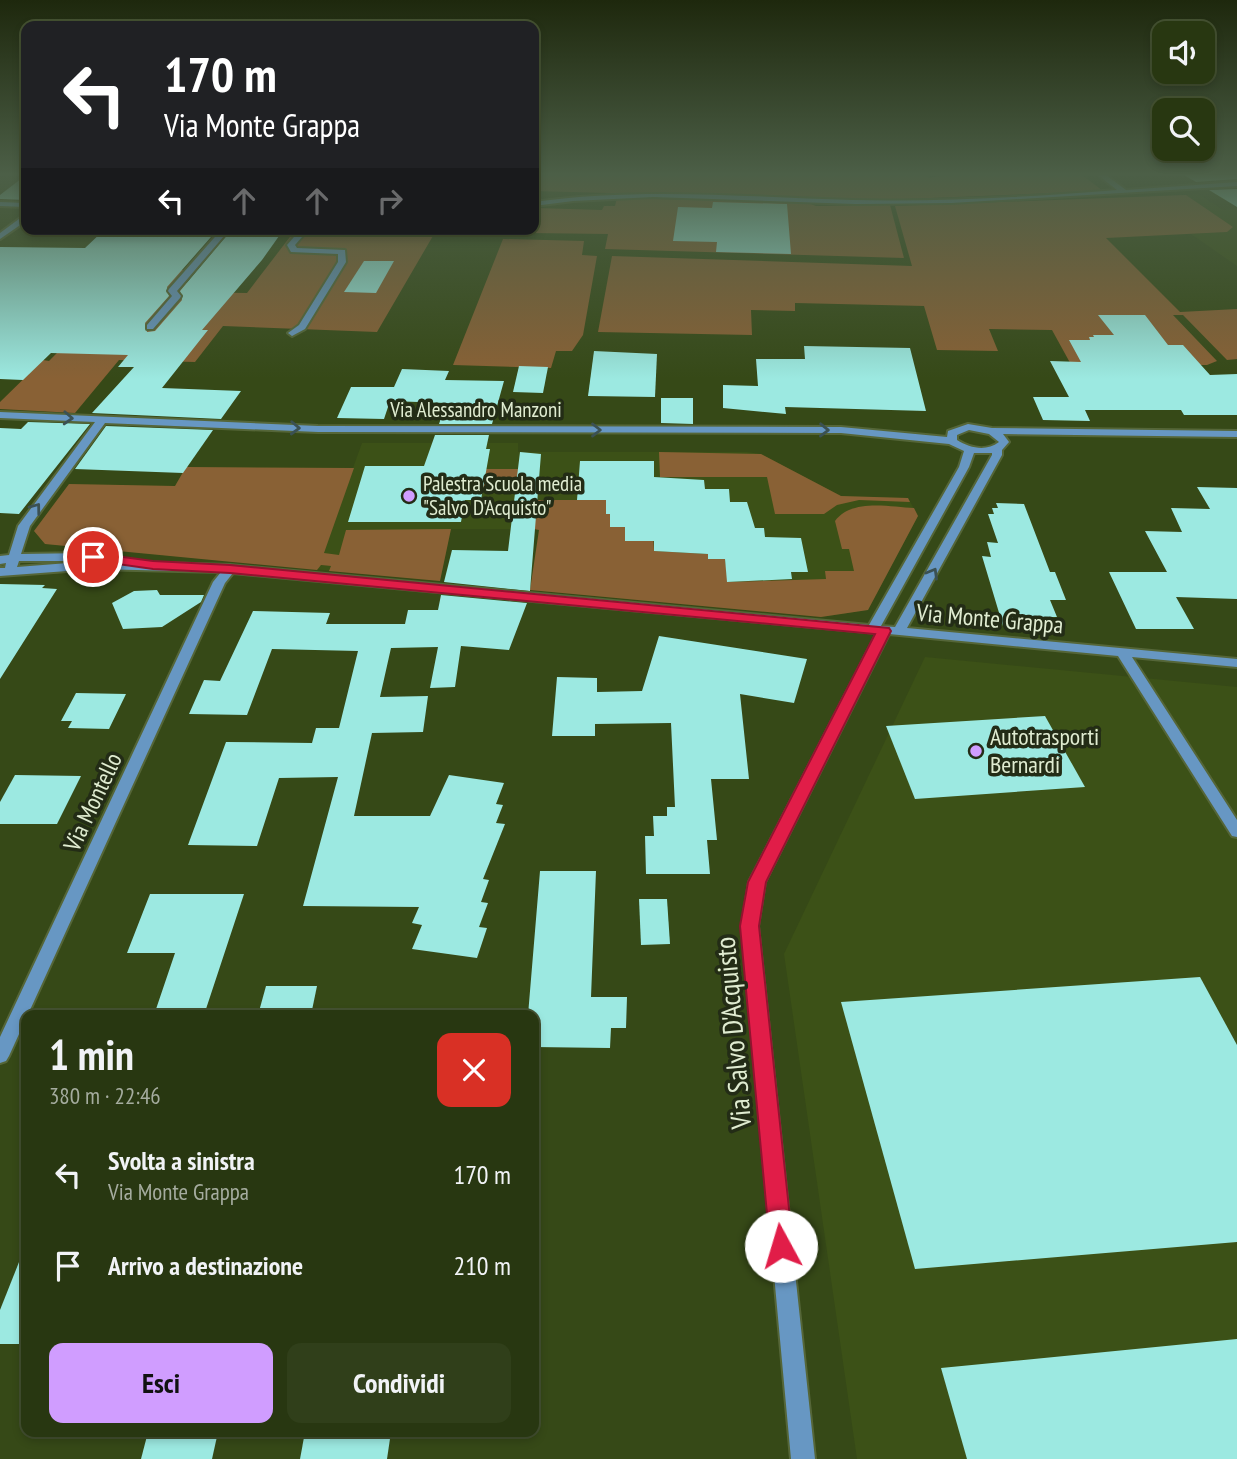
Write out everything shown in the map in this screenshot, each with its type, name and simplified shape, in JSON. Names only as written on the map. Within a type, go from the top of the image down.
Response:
[{"type":"street","points":[[150,327],[177,296],[172,291],[214,243]]},
{"type":"street","points":[[292,333],[302,327],[342,262],[342,252],[294,250],[293,243]]},
{"type":"street","name":"Via Alessandro Manzoni","points":[[0,415],[318,429],[841,430],[952,441]]},
{"type":"street","points":[[8,566],[24,526],[102,420]]},
{"type":"street","points":[[1049,433],[970,450],[952,441],[950,437],[958,430],[968,427],[992,431],[1049,433],[1237,433]]},
{"type":"street","points":[[992,431],[1001,436],[1000,445]]},
{"type":"street","name":"Via Salvo D'Acquisto","points":[[885,631],[980,490],[1000,445]]},
{"type":"street","name":"Via Salvo D'Acquisto","points":[[803,1459],[750,926],[757,882],[885,631],[970,450]]},
{"type":"street","name":"Via Monte Grappa","points":[[0,560],[8,566],[153,565],[230,569],[1237,663]]},
{"type":"street","name":"Via Montello","points":[[21,1010],[219,582],[230,569]]},
{"type":"street","points":[[1123,653],[1237,832]]},
{"type":"street","name":"Via Montello","points":[[0,1056],[21,1011]]},
{"type":"shaded area","points":[[285,243],[429,243],[377,332],[223,326],[195,362],[119,360],[75,413],[0,409],[0,402],[43,360],[49,361],[139,270],[186,270],[177,283],[188,283],[182,292],[247,293]]},
{"type":"shaded area","points":[[501,243],[584,243],[582,255],[597,256],[583,335],[572,351],[556,351],[551,368],[453,365]]},
{"type":"shaded area","points":[[606,243],[900,243],[904,258],[605,249]]},
{"type":"shaded area","points":[[906,243],[1111,243],[1180,312],[1237,309],[1237,359],[1227,360],[1183,315],[1173,315],[1217,361],[1207,365],[1074,370],[1052,330],[989,329],[998,351],[937,350],[924,306],[795,303],[795,311],[751,310],[752,335],[598,332],[612,256],[912,266]]},
{"type":"shaded area","points":[[1204,243],[1237,243],[1237,266]]},
{"type":"shaded area","points":[[362,443],[518,443],[518,452],[747,452],[761,454],[841,496],[908,498],[918,516],[868,610],[821,617],[530,590],[539,529],[451,529],[440,581],[45,544],[34,531],[69,484],[175,486],[186,467],[353,468]],"holes":[[[365,466],[445,466],[465,502],[462,519],[435,519]],[[75,542],[433,564],[427,575]]]},
{"type":"shaded area","points":[[659,452],[761,454],[841,496],[908,498],[910,502],[859,500],[837,505],[824,514],[775,514],[767,477],[660,477]]},
{"type":"shaded area","points":[[186,467],[354,468],[324,553],[339,555],[346,530],[451,529],[440,581],[329,571],[331,566],[321,565],[317,570],[45,544],[34,531],[69,484],[175,486]]},
{"type":"shaded area","points":[[485,469],[525,469],[522,489],[475,489]]},
{"type":"shaded area","points":[[537,500],[606,500],[610,527],[639,527],[626,531],[625,541],[645,541],[653,535],[654,551],[708,554],[708,559],[725,559],[728,582],[826,579],[825,571],[854,571],[849,549],[842,549],[835,521],[842,514],[851,509],[872,505],[914,508],[918,516],[868,610],[821,617],[530,590],[539,530],[534,529]]},
{"type":"shaded area","points":[[925,657],[1237,687],[1237,1459],[857,1459],[784,954]]},
{"type":"building","points":[[90,243],[206,243],[167,287],[169,296],[145,323],[147,332],[155,331],[182,300],[180,291],[220,243],[274,243],[202,330],[208,330],[162,388],[241,391],[221,419],[92,413],[134,367],[118,367],[128,355],[51,353],[23,380],[0,379],[0,247],[85,248]]},
{"type":"building","points":[[717,243],[790,243],[791,254],[716,252]]},
{"type":"building","points":[[364,261],[394,261],[376,293],[344,292]]},
{"type":"building","points":[[1098,315],[1145,315],[1168,345],[1183,345],[1210,375],[1237,374],[1237,415],[1184,415],[1181,410],[1085,410],[1090,421],[1043,420],[1033,397],[1069,397],[1050,361],[1081,362],[1069,340],[1090,340],[1089,337],[1094,337],[1093,335],[1114,335]]},
{"type":"building","points":[[804,346],[910,348],[926,411],[785,407],[786,414],[723,408],[723,385],[758,386],[756,359],[805,359]]},
{"type":"building","points":[[594,351],[657,354],[655,397],[588,396]]},
{"type":"building","points":[[519,366],[548,367],[543,393],[513,392]]},
{"type":"building","points":[[402,369],[449,371],[445,380],[504,381],[492,424],[439,424],[446,403],[390,401],[384,419],[337,418],[351,387],[394,387]]},
{"type":"building","points":[[661,398],[693,398],[693,424],[661,423]]},
{"type":"building","points":[[28,422],[90,424],[19,514],[0,513],[0,428],[21,429]]},
{"type":"building","points":[[106,426],[213,430],[183,473],[75,469]]},
{"type":"building","name":"Palestra Scuola media \"Salvo D'Acquisto\"","points":[[435,435],[489,435],[486,449],[490,449],[481,500],[465,500],[461,522],[348,522],[365,466],[424,466]]},
{"type":"building","points":[[520,452],[541,454],[530,591],[444,582],[452,550],[508,551]]},
{"type":"building","points":[[580,461],[654,461],[654,477],[704,480],[705,489],[729,489],[730,502],[747,502],[755,528],[764,528],[765,537],[801,538],[808,572],[791,572],[792,579],[727,582],[725,559],[708,559],[708,554],[654,551],[654,541],[625,541],[625,527],[610,527],[606,500],[577,500]]},
{"type":"building","points":[[1197,487],[1237,488],[1237,599],[1176,597],[1194,629],[1136,629],[1109,572],[1167,572],[1145,531],[1182,532],[1171,508],[1210,509]]},
{"type":"building","points":[[996,503],[1024,504],[1050,572],[1055,572],[1066,600],[1050,600],[1057,617],[1047,617],[1051,627],[1003,626],[982,556],[991,557],[987,542],[998,543],[988,514],[994,514],[992,508],[998,508]]},
{"type":"building","points":[[0,584],[45,585],[42,588],[57,589],[0,679]]},
{"type":"building","points":[[157,590],[160,595],[204,595],[201,602],[162,627],[123,629],[112,603],[134,591]]},
{"type":"building","points":[[441,595],[527,603],[509,650],[461,646],[455,687],[430,688],[438,647],[391,648],[380,697],[428,696],[423,732],[372,733],[354,816],[430,816],[449,775],[504,783],[496,804],[503,805],[496,823],[505,824],[483,879],[489,880],[481,902],[488,903],[479,927],[487,928],[477,958],[412,949],[422,925],[412,923],[419,907],[303,906],[338,777],[279,778],[257,846],[188,845],[226,742],[312,743],[316,728],[339,728],[358,651],[272,649],[247,715],[189,714],[204,680],[220,681],[253,611],[330,613],[326,624],[405,624],[408,610],[438,610]]},
{"type":"building","points":[[659,636],[807,659],[794,703],[740,694],[749,779],[711,779],[717,840],[707,840],[710,874],[646,874],[645,836],[654,836],[653,816],[667,816],[667,807],[675,807],[671,723],[595,724],[595,736],[552,736],[557,677],[597,678],[597,692],[642,691]]},
{"type":"building","points":[[76,693],[126,694],[109,729],[68,728],[72,721],[61,721]]},
{"type":"building","points":[[1045,716],[1085,787],[915,799],[886,726]]},
{"type":"building","points":[[15,775],[81,776],[57,824],[0,824],[0,802]]},
{"type":"building","points":[[540,871],[596,871],[591,997],[627,997],[626,1028],[611,1028],[610,1048],[539,1047],[539,1010],[528,1010]]},
{"type":"building","points":[[150,894],[244,894],[206,1010],[156,1010],[175,953],[127,953]]},
{"type":"building","points":[[639,899],[667,899],[670,944],[641,945]]},
{"type":"building","points":[[1200,977],[1237,1045],[1237,1242],[915,1269],[841,1002]]},
{"type":"building","points":[[266,986],[317,986],[312,1010],[259,1010]]},
{"type":"building","points":[[21,1257],[21,1344],[0,1344],[0,1310]]},
{"type":"building","points":[[1237,1339],[1237,1459],[967,1459],[941,1368]]},
{"type":"building","points":[[147,1437],[217,1437],[212,1459],[141,1459]]},
{"type":"building","points":[[304,1437],[390,1437],[387,1459],[300,1459]]},
{"type":"place","name":"Palestra Scuola media \"Salvo D'Acquisto\"","points":[[409,496]]},
{"type":"place","name":"Autotrasporti Bernardi","points":[[976,751]]},
{"type":"route","points":[[93,557],[153,565],[230,569],[884,631],[757,882],[750,926],[781,1246]]}]
